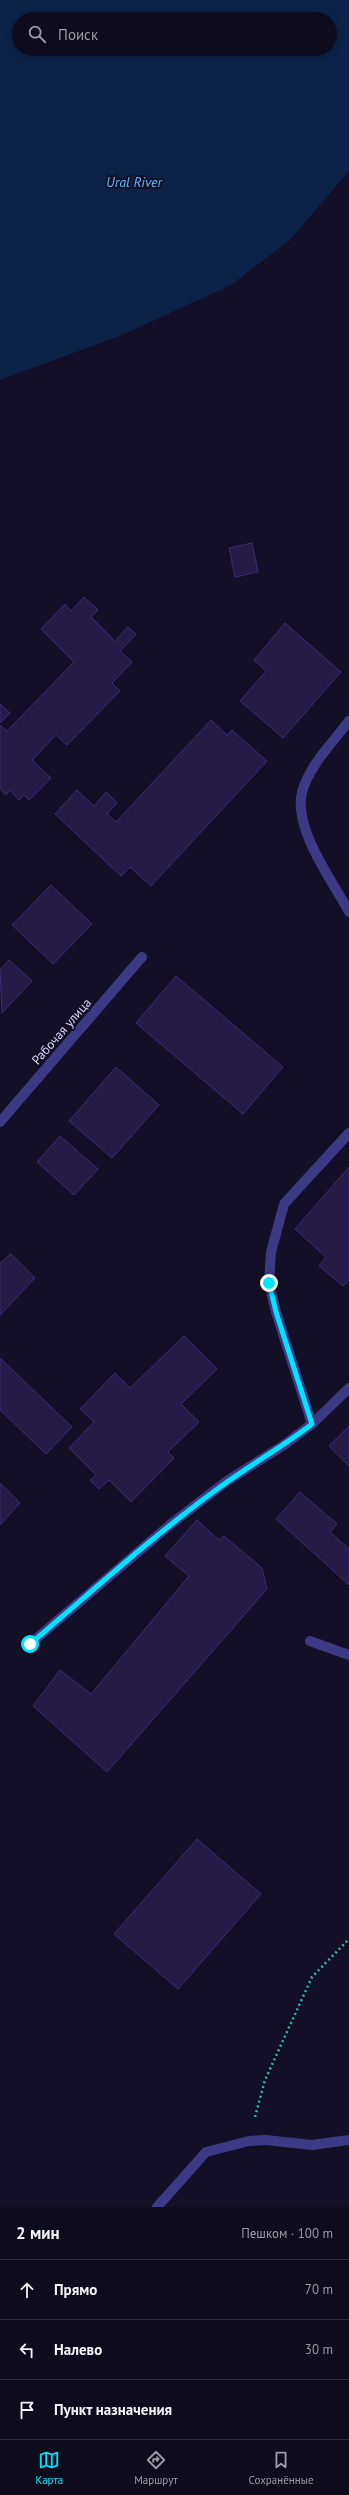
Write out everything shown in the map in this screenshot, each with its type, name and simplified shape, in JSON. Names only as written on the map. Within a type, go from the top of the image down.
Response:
[{"type":"street","points":[[349,721],[316,764],[302,792],[300,813],[306,833],[349,912]]},
{"type":"street","name":"Рабочая улица","points":[[0,1122],[142,957]]},
{"type":"street","points":[[312,1424],[276,1312],[269,1283],[271,1252],[284,1204],[349,1133]]},
{"type":"street","points":[[30,1644],[171,1524],[228,1481],[284,1445],[312,1424],[349,1388]]},
{"type":"street","points":[[310,1641],[349,1655]]},
{"type":"street","points":[[156,2207],[206,2152],[249,2141],[266,2140],[312,2145],[349,2140]]},
{"type":"path","points":[[249,2141],[265,2080],[312,1977],[349,1939]]},
{"type":"water","name":"Ural River","points":[[0,0],[349,0],[349,171],[291,239],[231,285],[122,335],[0,380]]},
{"type":"building","points":[[252,543],[258,572],[235,577],[229,548]]},
{"type":"building","points":[[84,597],[98,610],[91,617],[115,641],[128,627],[136,634],[120,651],[132,662],[112,683],[120,691],[67,745],[56,735],[32,760],[51,778],[29,800],[24,795],[19,800],[10,790],[6,795],[0,789],[0,725],[7,731],[74,662],[41,629],[65,604],[71,611]]},
{"type":"building","points":[[285,623],[341,672],[283,738],[240,701],[266,671],[254,660]]},
{"type":"building","points":[[0,704],[10,713],[0,723]]},
{"type":"building","points":[[211,720],[227,735],[232,730],[267,761],[151,886],[130,867],[121,876],[55,814],[77,790],[94,806],[106,792],[117,803],[107,814],[116,822]]},
{"type":"building","points":[[51,885],[92,924],[53,964],[12,925]]},
{"type":"building","points":[[9,960],[32,981],[2,1013],[0,970]]},
{"type":"building","points":[[176,976],[283,1067],[243,1114],[136,1023]]},
{"type":"building","points":[[116,1067],[159,1105],[112,1158],[69,1121]]},
{"type":"building","points":[[60,1136],[98,1169],[74,1195],[37,1162]]},
{"type":"building","points":[[349,1167],[349,1280],[343,1286],[319,1266],[326,1257],[295,1229]]},
{"type":"building","points":[[11,1254],[35,1278],[0,1315],[0,1263]]},
{"type":"building","points":[[184,1336],[217,1369],[181,1404],[199,1422],[168,1452],[174,1458],[131,1502],[109,1480],[99,1489],[90,1480],[96,1475],[69,1448],[94,1422],[80,1409],[115,1373],[130,1388]]},
{"type":"building","points":[[0,1358],[72,1427],[46,1454],[0,1410]]},
{"type":"building","points":[[349,1426],[349,1466],[329,1446]]},
{"type":"building","points":[[0,1483],[20,1503],[0,1525]]},
{"type":"building","points":[[300,1492],[337,1524],[330,1532],[349,1549],[349,1585],[276,1519]]},
{"type":"building","points":[[197,1520],[219,1540],[224,1536],[262,1568],[267,1589],[107,1772],[33,1706],[60,1670],[91,1694],[189,1576],[165,1556]]},
{"type":"building","points":[[197,1839],[261,1894],[178,1989],[114,1934]]},
{"type":"route","points":[[30,1644],[171,1524],[228,1481],[284,1445],[312,1424],[276,1312],[269,1283]]}]
